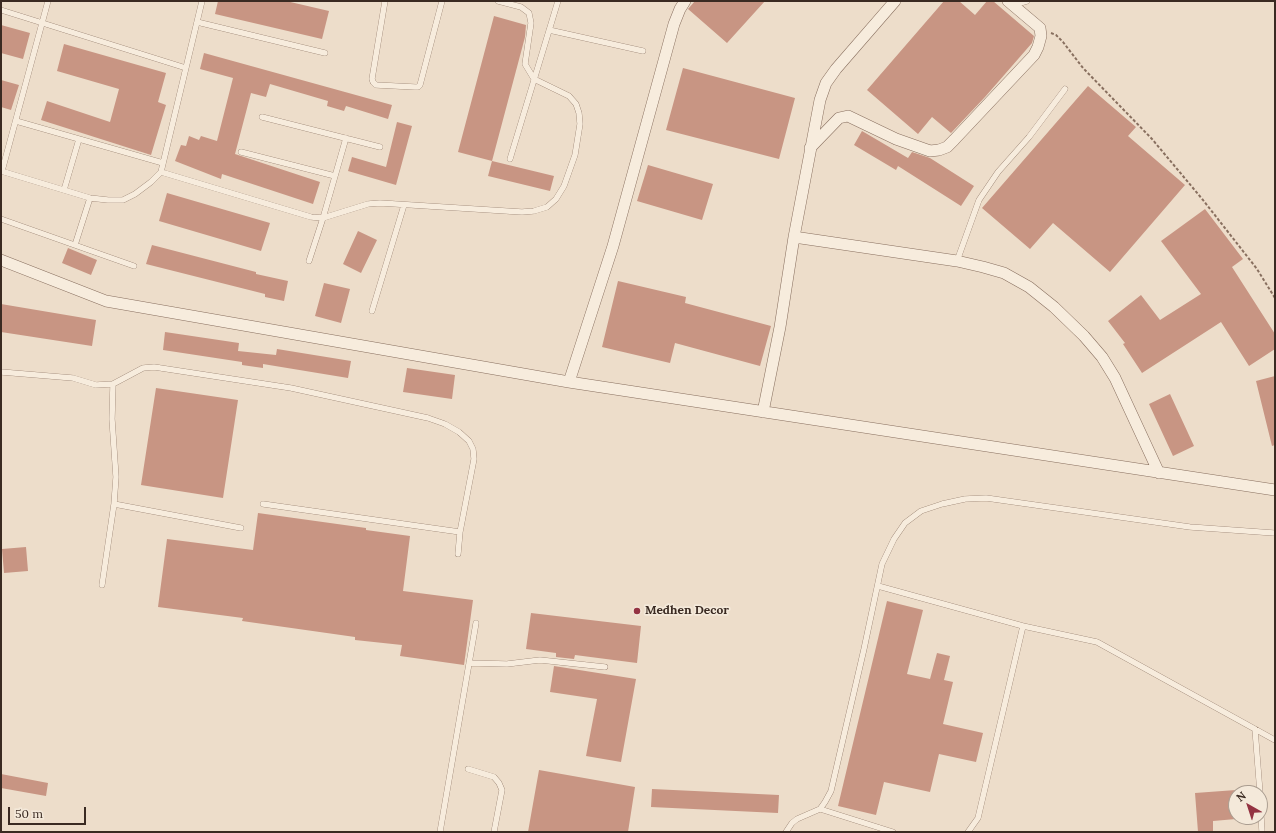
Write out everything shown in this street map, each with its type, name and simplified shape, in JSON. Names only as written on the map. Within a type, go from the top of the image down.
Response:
[{"type":"street","points":[[569,382],[613,246],[674,24],[685,1]]},
{"type":"street","points":[[763,412],[780,327],[794,237],[820,100],[826,82],[895,1]]},
{"type":"street","points":[[810,148],[839,118],[848,116],[896,139],[930,151],[939,150],[947,146],[1034,55],[1038,47],[1041,36],[1040,28],[1011,3]]},
{"type":"street","points":[[794,237],[957,261],[1004,273],[1029,287],[1054,307],[1084,336],[1102,357],[1115,378],[1159,473]]},
{"type":"street","points":[[1,260],[106,302],[569,382],[1275,490]]},
{"type":"lane","points":[[48,1],[2,171],[90,198],[108,200],[123,200],[135,194],[161,172],[202,1]]},
{"type":"lane","points":[[385,1],[372,79],[373,82],[376,85],[418,87],[442,1]]},
{"type":"lane","points":[[161,172],[312,217],[323,218],[368,204],[380,203],[522,212],[534,211],[547,207],[556,199],[564,186],[576,155],[580,113],[570,96],[534,79],[525,64],[531,23],[529,13],[521,7],[498,1]]},
{"type":"lane","points":[[510,159],[558,1]]},
{"type":"lane","points":[[1011,3],[1027,1]]},
{"type":"lane","points":[[1,10],[186,68]]},
{"type":"lane","points":[[197,22],[325,53]]},
{"type":"lane","points":[[549,30],[643,51]]},
{"type":"lane","points":[[957,261],[979,200],[998,172],[1029,137],[1065,89]]},
{"type":"lane","points":[[262,118],[380,147]]},
{"type":"lane","points":[[16,121],[163,163]]},
{"type":"lane","points":[[309,261],[346,138]]},
{"type":"lane","points":[[64,190],[79,139]]},
{"type":"lane","points":[[241,152],[335,176]]},
{"type":"lane","points":[[75,245],[90,198]]},
{"type":"lane","points":[[372,311],[404,205]]},
{"type":"lane","points":[[1,219],[134,266]]},
{"type":"lane","points":[[1,372],[74,378],[96,384],[113,384],[143,368],[154,367],[291,388],[428,418],[445,424],[459,432],[469,441],[473,449],[474,459],[460,532],[458,554]]},
{"type":"lane","points":[[102,586],[114,504],[116,477],[112,419],[113,384]]},
{"type":"lane","points":[[786,832],[792,823],[797,819],[820,809],[831,792],[882,564],[894,539],[905,523],[921,511],[942,504],[965,499],[986,498],[1190,527],[1274,533]]},
{"type":"lane","points":[[114,504],[241,528]]},
{"type":"lane","points":[[263,504],[460,532]]},
{"type":"lane","points":[[878,586],[1024,626],[1097,642],[1275,740]]},
{"type":"lane","points":[[440,832],[476,623]]},
{"type":"lane","points":[[968,832],[978,818],[1024,626]]},
{"type":"lane","points":[[469,663],[507,664],[540,660],[605,667]]},
{"type":"lane","points":[[1255,729],[1259,785]]},
{"type":"lane","points":[[468,769],[494,777],[500,783],[502,790],[494,832]]},
{"type":"lane","points":[[820,809],[892,832]]},
{"type":"path","points":[[1040,28],[1056,35],[1083,68],[1152,139],[1203,200],[1252,263],[1275,298]]},
{"type":"building","points":[[218,1],[286,1],[329,11],[322,39],[215,14]]},
{"type":"building","points":[[695,1],[765,1],[727,43],[688,9]]},
{"type":"building","points":[[944,1],[959,1],[975,15],[987,1],[993,1],[1034,36],[1032,43],[951,133],[932,117],[918,134],[867,90]]},
{"type":"building","points":[[494,16],[526,25],[525,37],[492,161],[458,152]]},
{"type":"building","points":[[1,25],[30,33],[23,59],[1,53]]},
{"type":"building","points":[[64,44],[166,73],[158,102],[166,105],[151,155],[41,120],[47,101],[110,122],[119,89],[57,71]]},
{"type":"building","points":[[204,53],[392,105],[388,119],[346,106],[344,111],[327,106],[328,101],[270,84],[266,97],[251,93],[235,154],[320,182],[313,204],[222,174],[221,179],[175,161],[181,145],[186,146],[189,136],[199,140],[201,136],[217,141],[233,78],[200,69]]},
{"type":"building","points":[[683,68],[795,98],[779,159],[666,130]]},
{"type":"building","points":[[1,80],[19,85],[11,110],[1,107]]},
{"type":"building","points":[[1088,86],[1136,127],[1128,136],[1185,185],[1110,272],[1053,223],[1030,249],[982,208]]},
{"type":"building","points":[[397,122],[412,126],[396,185],[348,171],[352,157],[386,167]]},
{"type":"building","points":[[862,131],[908,158],[912,152],[930,158],[974,186],[961,206],[898,166],[896,170],[854,145]]},
{"type":"building","points":[[492,161],[554,176],[550,191],[488,176]]},
{"type":"building","points":[[648,165],[713,184],[702,220],[637,201]]},
{"type":"building","points":[[167,193],[270,223],[261,251],[159,221]]},
{"type":"building","points":[[1205,209],[1243,259],[1232,267],[1275,334],[1275,349],[1249,366],[1221,322],[1142,373],[1123,344],[1125,343],[1108,321],[1141,295],[1160,320],[1201,294],[1161,241]]},
{"type":"building","points":[[358,231],[377,240],[361,273],[343,264]]},
{"type":"building","points":[[152,245],[256,272],[256,274],[288,281],[284,301],[265,297],[265,294],[146,264]]},
{"type":"building","points":[[68,248],[97,260],[91,275],[62,263]]},
{"type":"building","points":[[618,281],[686,297],[685,303],[771,326],[760,366],[675,343],[670,363],[602,347]]},
{"type":"building","points":[[324,283],[350,289],[341,323],[315,316]]},
{"type":"building","points":[[1,304],[96,320],[92,346],[1,332]]},
{"type":"building","points":[[165,332],[239,343],[238,351],[276,355],[277,349],[351,361],[348,378],[263,364],[263,368],[242,365],[242,362],[163,350]]},
{"type":"building","points":[[407,368],[455,375],[452,399],[403,392]]},
{"type":"building","points":[[1275,376],[1275,445],[1272,446],[1256,381]]},
{"type":"building","points":[[156,388],[238,400],[223,498],[141,485]]},
{"type":"building","points":[[1170,394],[1194,446],[1173,456],[1149,404]]},
{"type":"building","points":[[258,513],[366,528],[366,530],[410,536],[403,591],[473,600],[464,665],[400,656],[402,645],[355,640],[355,637],[242,621],[243,618],[158,607],[167,539],[253,550]]},
{"type":"building","points":[[26,547],[28,571],[4,573],[2,549]]},
{"type":"building","points":[[887,601],[923,610],[907,674],[930,679],[937,653],[950,656],[944,680],[953,682],[943,724],[983,733],[976,762],[939,754],[930,792],[884,782],[876,815],[838,806]]},
{"type":"building","points":[[531,613],[641,626],[637,663],[575,655],[574,659],[556,657],[556,653],[526,649]]},
{"type":"building","points":[[554,666],[636,679],[621,762],[586,756],[597,699],[550,692]]},
{"type":"building","points":[[539,770],[635,787],[628,832],[528,832]]},
{"type":"building","points":[[1,774],[48,783],[46,796],[1,788]]},
{"type":"building","points":[[652,789],[779,795],[778,813],[651,807]]},
{"type":"building","points":[[1228,791],[1228,820],[1213,821],[1213,832],[1198,832],[1195,793]]},
{"type":"place","name":"Medhen Decor","points":[[637,611]]}]
